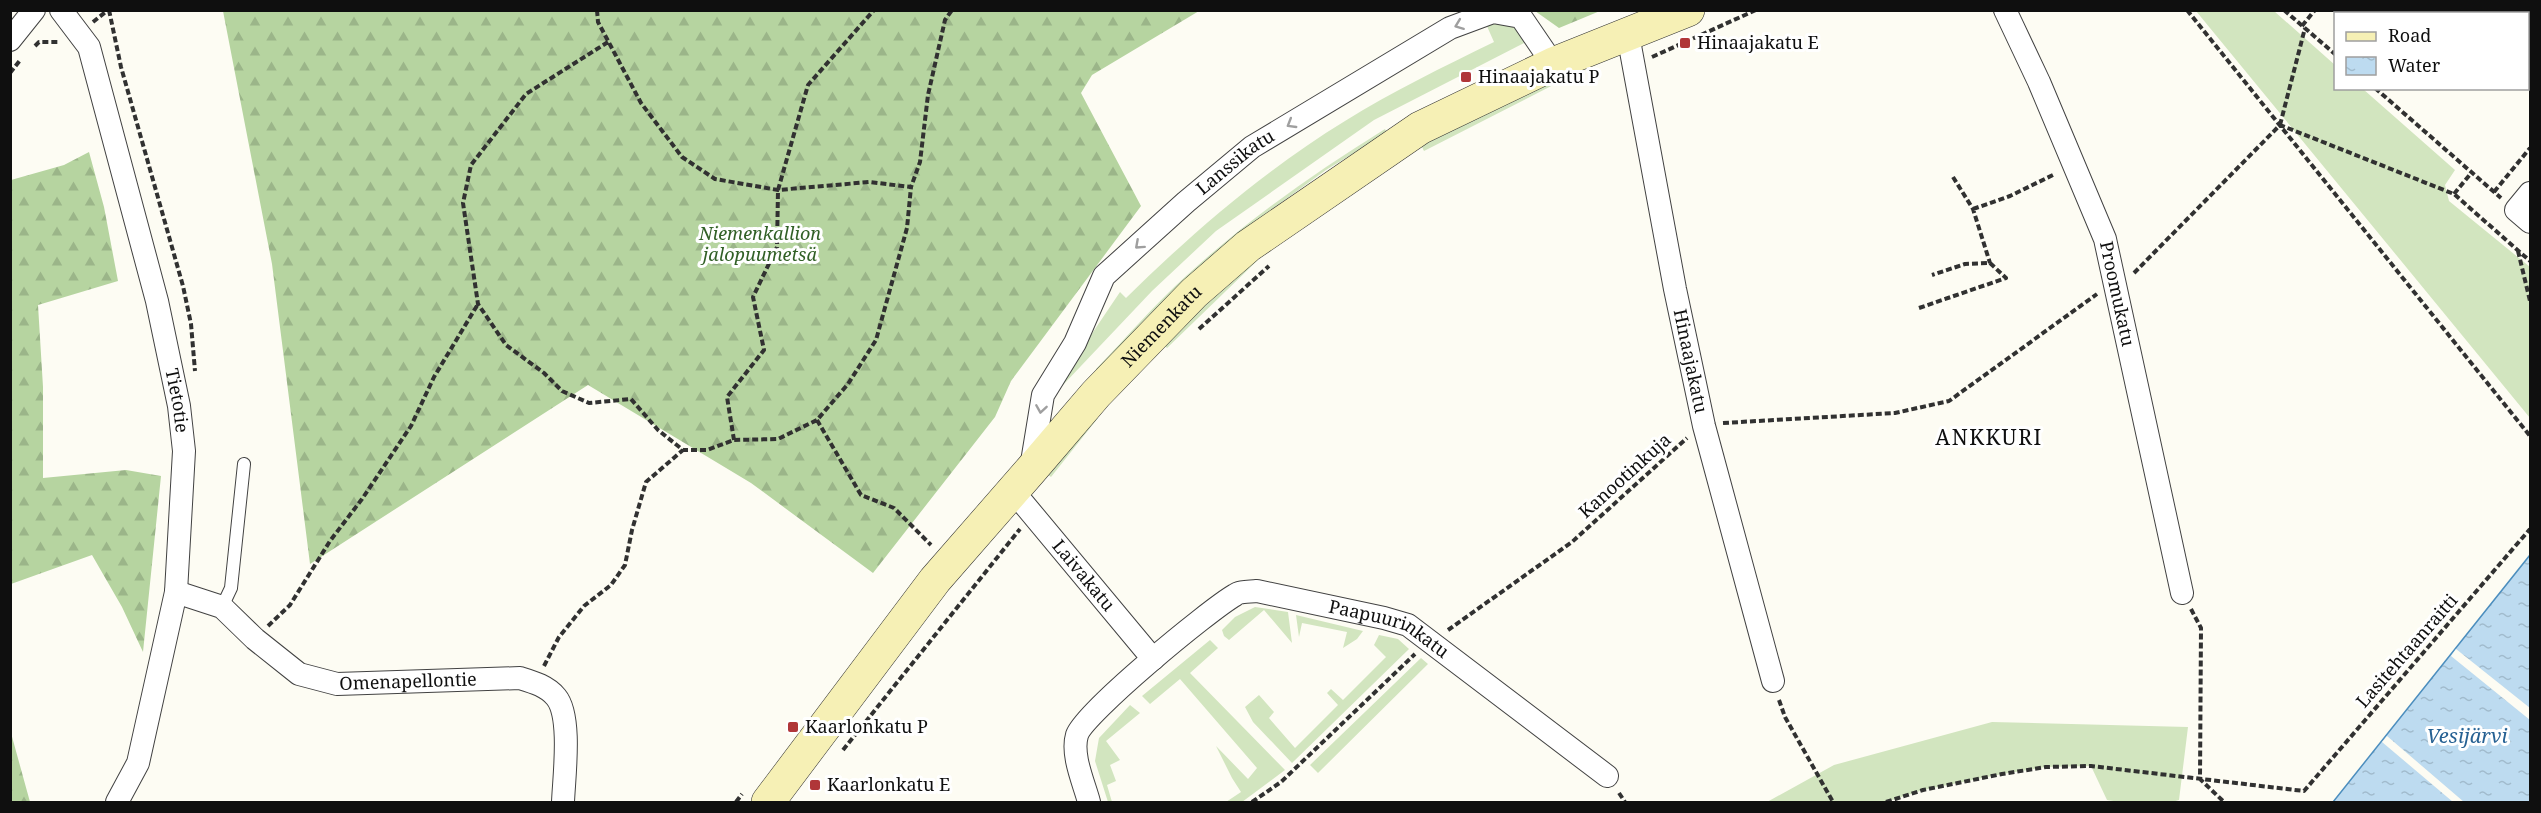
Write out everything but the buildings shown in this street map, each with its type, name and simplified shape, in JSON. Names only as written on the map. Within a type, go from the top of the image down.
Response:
[{"type":"street","points":[[10,40],[34,10]]},
{"type":"street","name":"Tietotie","points":[[61,10],[89,47],[167,341],[183,451],[176,592],[138,763],[117,802]]},
{"type":"street","name":"Niemenkatu","points":[[768,802],[935,580],[1026,491],[1096,394],[1194,293],[1248,246],[1419,128],[1553,64],[1630,49],[1688,10]]},
{"type":"street","name":"Proomukatu","points":[[2006,10],[2105,239],[2111,284],[2182,593]]},
{"type":"street","name":"Lanssikatu","points":[[1026,491],[1043,395],[1075,343],[1104,276],[1186,202],[1252,147],[1450,28],[1493,12],[1521,17],[1553,64]]},
{"type":"street","name":"Hinaajakatu","points":[[1630,49],[1675,289],[1704,426],[1773,681]]},
{"type":"street","points":[[2523,216],[2530,193]]},
{"type":"street","name":"Laivakatu","points":[[1026,491],[1154,658]]},
{"type":"street","name":"Paapuurinkatu","points":[[1089,802],[1076,754],[1077,736],[1085,720],[1154,658],[1237,593],[1257,591],[1407,625],[1607,776]]},
{"type":"street","name":"Omenapellontie","points":[[176,592],[222,607],[255,639],[299,674],[337,684],[520,678],[537,683]]},
{"type":"street","points":[[537,683],[557,698],[565,718],[563,802]]},
{"type":"lane","points":[[222,607],[231,588],[244,464]]},
{"type":"path","points":[[597,10],[598,22],[641,103],[682,157],[715,179],[778,190],[868,182],[911,187]]},
{"type":"path","points":[[734,440],[727,397],[764,350],[753,297],[777,247],[778,190],[808,85],[874,10]]},
{"type":"path","points":[[608,42],[526,94],[471,165],[463,202],[478,304],[506,345],[562,391],[589,403],[631,399],[658,430],[683,450],[707,450],[734,440],[778,439],[817,420],[848,384],[876,340],[907,228],[911,187],[920,162],[928,95],[945,20],[952,10]]},
{"type":"path","points":[[1630,49],[1655,56],[1756,10]]},
{"type":"path","points":[[2187,10],[2530,436]]},
{"type":"path","points":[[2284,10],[2334,53]]},
{"type":"path","points":[[1704,426],[1895,413],[1949,401],[2111,284],[2139,269],[2280,125],[2303,27],[2315,10]]},
{"type":"path","points":[[2377,90],[2523,216]]},
{"type":"path","points":[[2280,125],[2454,194],[2530,261]]},
{"type":"path","points":[[2494,192],[2530,148]]},
{"type":"path","points":[[1973,209],[2010,196],[2061,171]]},
{"type":"path","points":[[2454,194],[2472,172]]},
{"type":"path","points":[[1919,308],[2006,278],[1990,263],[1973,209],[1953,177]]},
{"type":"path","points":[[2517,250],[2530,301]]},
{"type":"path","points":[[1932,275],[1965,264],[1990,263]]},
{"type":"path","points":[[1197,331],[1271,264]]},
{"type":"path","points":[[255,639],[290,605],[330,541],[362,499],[411,426],[434,377],[478,304]]},
{"type":"path","points":[[817,420],[861,495],[894,508],[931,545]]},
{"type":"path","name":"Kanootinkuja","points":[[1251,802],[1281,782],[1419,649],[1572,542],[1682,441],[1704,426]]},
{"type":"path","points":[[537,683],[559,637],[584,606],[610,585],[625,565],[646,482],[683,450]]},
{"type":"path","points":[[837,757],[1026,491]]},
{"type":"path","name":"Lasitehtaanraitti","points":[[2200,779],[2304,791],[2530,529]]},
{"type":"path","points":[[2182,593],[2201,628],[2200,779]]},
{"type":"path","points":[[1773,681],[1785,717],[1833,802]]},
{"type":"path","points":[[1886,802],[1923,790],[2046,767],[2091,766],[2200,779],[2224,802]]},
{"type":"green space","name":"Niemenkallion jalopuumetsä","points":[[223,10],[1199,11],[1092,75],[1081,93],[1141,206],[1011,381],[995,417],[873,573],[751,483],[588,385],[310,564],[272,264]]},
{"type":"green space","points":[[1535,11],[1600,11],[1559,28]]},
{"type":"green space","points":[[2196,11],[2274,11],[2334,64],[2334,90],[2364,90],[2455,170],[2445,185],[2449,201],[2530,267],[2530,418]]},
{"type":"green space","points":[[1496,21],[1514,27],[1526,42],[1374,120],[1216,231],[1152,291],[1063,385],[1060,381],[1120,292],[1126,298],[1177,249],[1231,203],[1315,140],[1381,100],[1494,42],[1486,24]]},
{"type":"green space","points":[[1559,73],[1563,80],[1424,151],[1421,145]]},
{"type":"green space","points":[[1385,129],[1387,133],[1326,170],[1253,223],[1099,371],[1096,369],[1151,310],[1209,255],[1307,180]]},
{"type":"green space","points":[[89,152],[104,207],[118,281],[38,305],[43,387],[43,478],[126,470],[161,476],[143,652],[122,607],[92,555],[11,584],[11,180],[64,165]]},
{"type":"green space","points":[[1252,254],[1258,260],[1167,348],[1161,342]]},
{"type":"green space","points":[[1093,412],[1098,418],[1051,477],[1045,473]]},
{"type":"green space","points":[[1255,607],[1288,612],[1292,643],[1264,610],[1229,640],[1224,636],[1222,630],[1235,617]]},
{"type":"green space","points":[[1296,615],[1363,631],[1357,639],[1343,648],[1347,632],[1302,623],[1299,637]]},
{"type":"green space","points":[[1379,635],[1398,639],[1409,649],[1292,763],[1253,722],[1245,707],[1259,695],[1274,712],[1269,718],[1295,748],[1338,705],[1327,693],[1331,689],[1343,700],[1386,657],[1374,645]]},
{"type":"green space","points":[[1210,640],[1218,648],[1190,673],[1285,770],[1242,802],[1226,802],[1241,792],[1216,746],[1248,779],[1257,768],[1180,679],[1150,704],[1142,696]]},
{"type":"green space","points":[[1421,658],[1428,664],[1318,773],[1310,765]]},
{"type":"green space","points":[[1130,705],[1140,713],[1106,741],[1120,760],[1110,765],[1116,781],[1107,785],[1112,802],[1108,802],[1095,761],[1099,738]]},
{"type":"green space","points":[[1992,722],[2188,727],[2179,800],[2120,802],[2107,800],[2091,766],[2046,767],[2002,774],[1923,790],[1886,802],[1767,802],[1834,765]]},
{"type":"green space","points":[[11,733],[30,802],[11,802]]},
{"type":"water","name":"Vesijärvi","points":[[2530,555],[2530,802],[2333,802]]},
{"type":"pier","points":[[2456,649],[2530,708],[2530,720],[2451,656]]},
{"type":"pier","points":[[2387,736],[2464,802],[2453,802],[2382,742]]},
{"type":"place","name":"Hinaajakatu E","points":[[1685,43]]},
{"type":"place","name":"Hinaajakatu P","points":[[1466,77]]},
{"type":"place","name":"Kaarlonkatu P","points":[[793,727]]},
{"type":"place","name":"Kaarlonkatu E","points":[[815,785]]},
{"type":"district","name":"ANKKURI","points":[[1989,438]]}]
